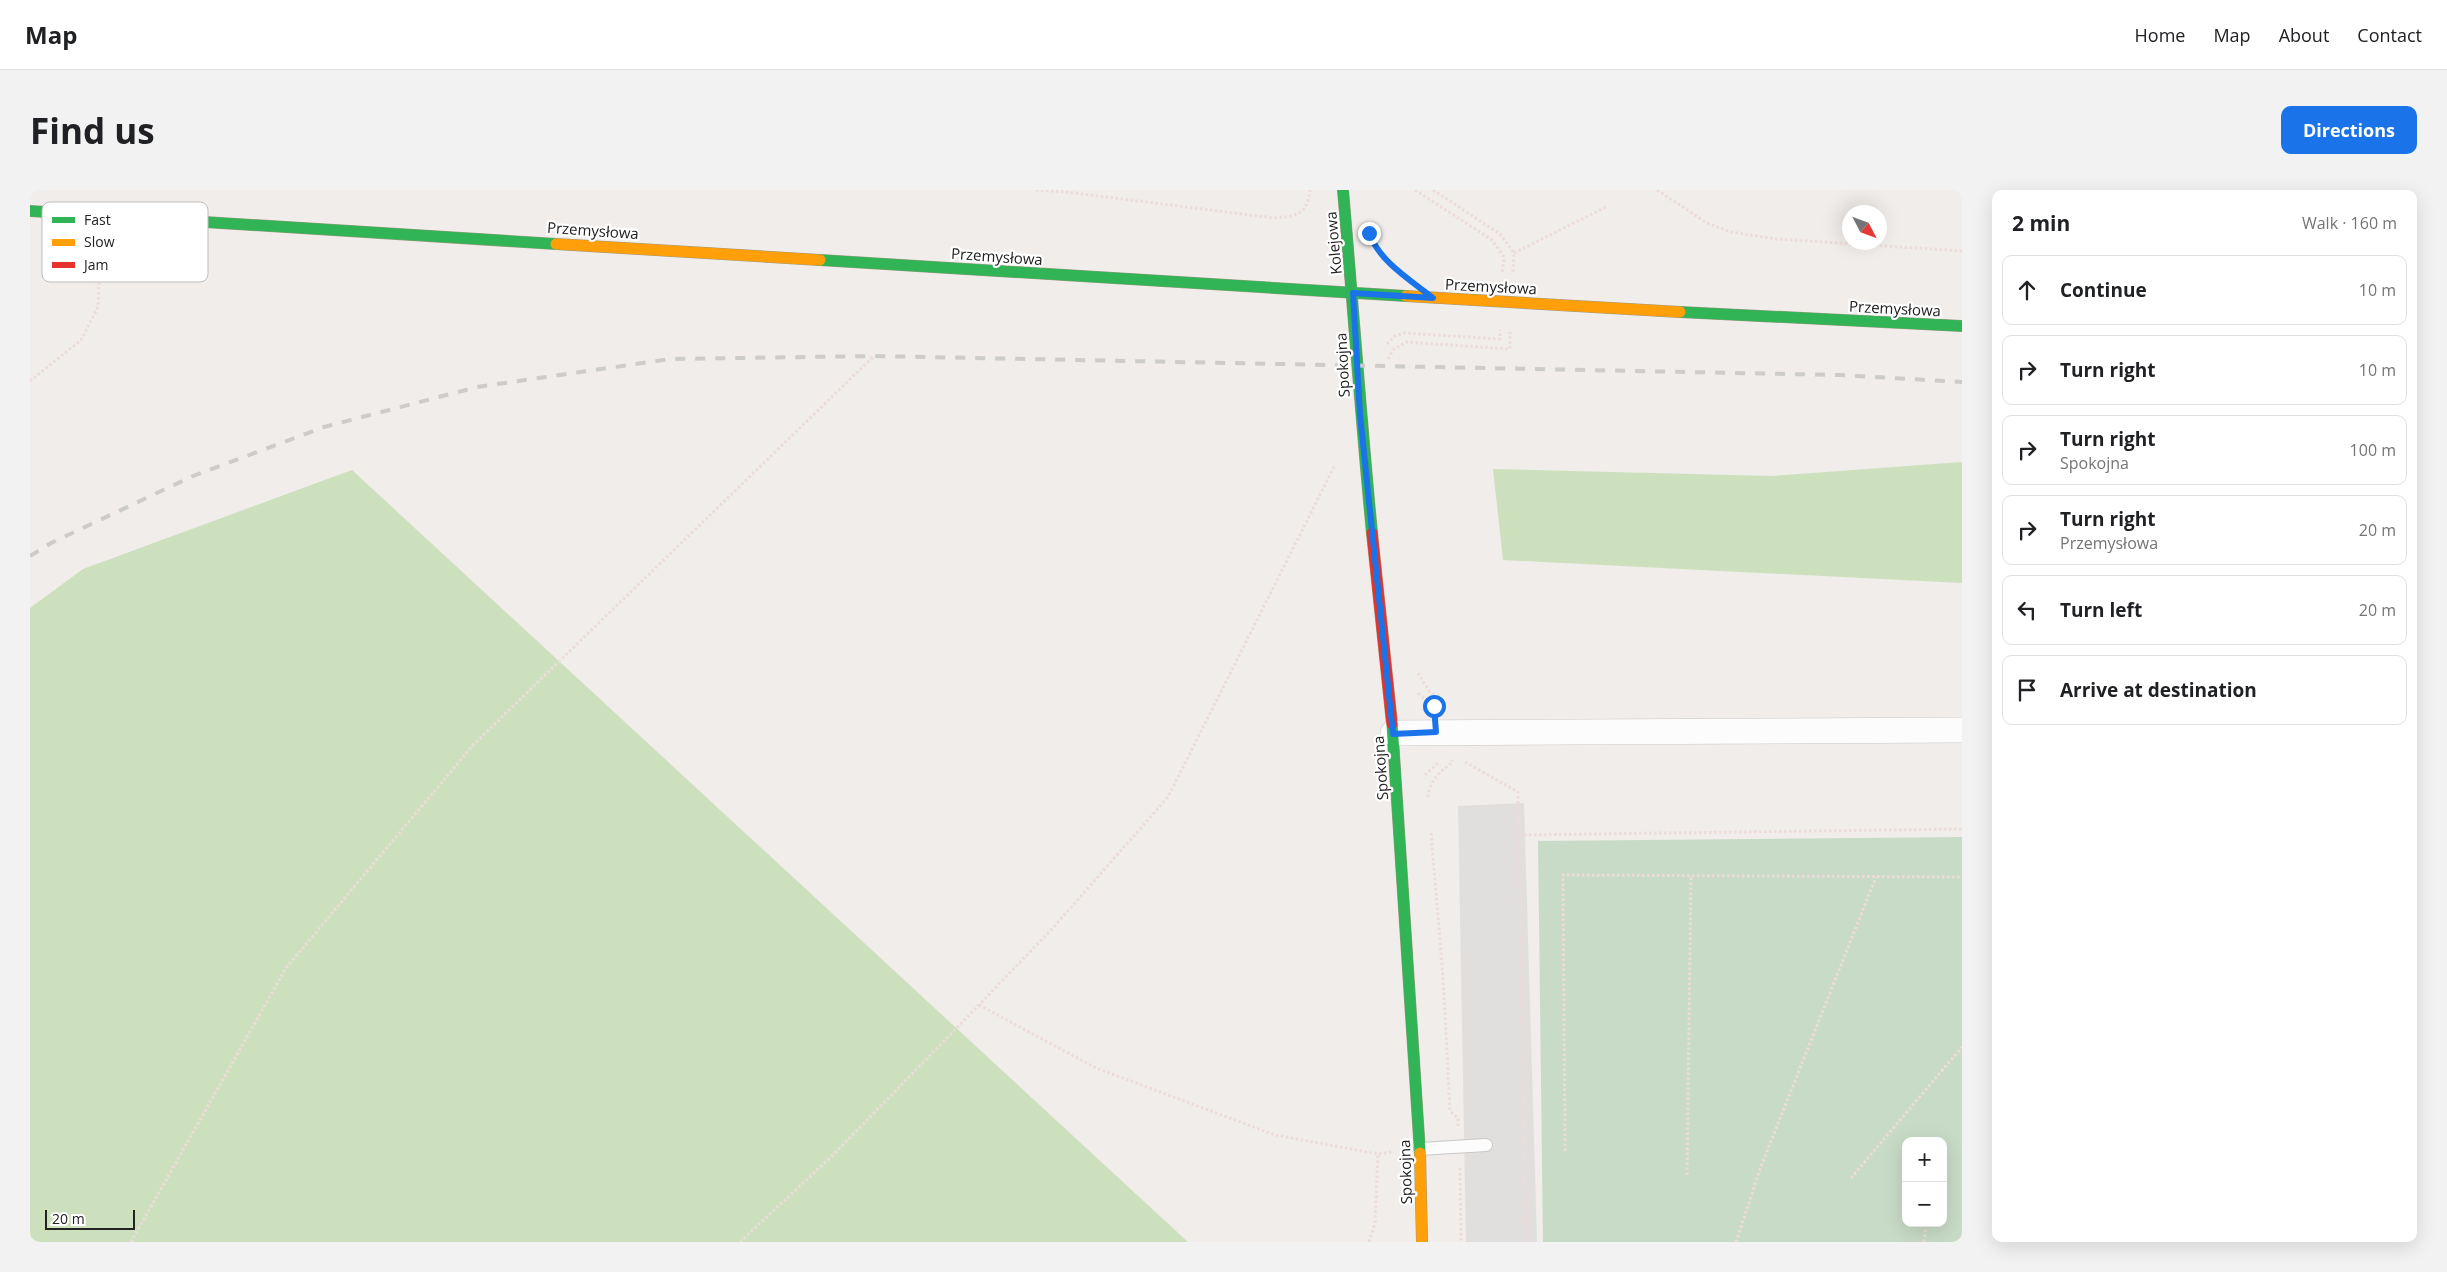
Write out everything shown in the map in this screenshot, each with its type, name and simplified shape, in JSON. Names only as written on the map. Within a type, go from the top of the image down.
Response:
[{"type":"street","name":"Kolejowa","points":[[1343,190],[1353,293]]},
{"type":"street","name":"Przemysłowa","points":[[208,222],[1353,293],[1962,326]]},
{"type":"street","name":"Spokojna","points":[[1353,293],[1360,414],[1393,734],[1420,1149],[1422,1242]]},
{"type":"street","points":[[1393,734],[1443,732],[1962,730]]},
{"type":"lane","points":[[1420,1149],[1486,1145]]},
{"type":"path","points":[[1036,190],[1066,192],[1274,218],[1294,216],[1302,212],[1308,203],[1310,190]]},
{"type":"path","points":[[1387,366],[1393,350],[1406,342],[1510,348],[1504,258],[1492,240],[1415,190]]},
{"type":"path","points":[[1382,350],[1395,336],[1404,333],[1500,339],[1514,252],[1500,234],[1433,190]]},
{"type":"path","points":[[1657,190],[1707,222],[1731,232],[1777,239],[1962,251]]},
{"type":"path","points":[[1514,252],[1606,207]]},
{"type":"path","points":[[1374,247],[1381,256],[1396,268]]},
{"type":"path","points":[[30,381],[81,340],[98,307],[99,282]]},
{"type":"path","points":[[131,1242],[286,968],[474,744],[874,356]]},
{"type":"path","points":[[740,1242],[832,1156],[979,1005],[1052,929],[1168,797],[1339,456]]},
{"type":"path","points":[[1416,667],[1423,685],[1448,706],[1440,761],[1421,782]]},
{"type":"path","points":[[1415,689],[1434,706],[1452,763],[1435,777],[1429,787],[1429,806]]},
{"type":"path","points":[[1474,767],[1518,792],[1526,1242]]},
{"type":"path","points":[[1430,825],[1444,977],[1450,1111],[1458,1118],[1461,1242]]},
{"type":"path","points":[[1519,835],[1962,829]]},
{"type":"path","points":[[1565,1152],[1563,875],[1962,877]]},
{"type":"path","points":[[1687,1175],[1691,876]]},
{"type":"path","points":[[1736,1242],[1760,1169],[1876,877]]},
{"type":"path","points":[[979,1005],[1096,1068],[1275,1135],[1378,1154],[1420,1149]]},
{"type":"path","points":[[1852,1178],[1962,1048]]},
{"type":"path","points":[[1369,1242],[1375,1222],[1378,1154]]},
{"type":"path","points":[[1924,1242],[1926,1227]]},
{"type":"green space","points":[[1962,462],[1962,583],[1503,560],[1493,469],[1772,476]]},
{"type":"green space","points":[[352,470],[1188,1242],[30,1242],[30,608],[83,569]]},
{"type":"green space","points":[[1962,837],[1962,1242],[1543,1242],[1538,841]]},
{"type":"shaded area","points":[[1524,803],[1537,1242],[1466,1242],[1458,806]]},
{"type":"railway","points":[[30,556],[51,543],[193,476],[324,427],[477,387],[670,359],[874,356],[1839,375],[1962,382]]},
{"type":"traffic: fast","points":[[1343,190],[1372,533]]},
{"type":"traffic: fast","points":[[30,211],[42,212]]},
{"type":"traffic: fast","points":[[208,222],[556,244]]},
{"type":"traffic: fast","points":[[820,260],[1406,296]]},
{"type":"traffic: fast","points":[[1680,312],[1962,326]]},
{"type":"traffic: fast","points":[[1392,724],[1420,1153]]},
{"type":"traffic: slow","points":[[556,244],[820,260]]},
{"type":"traffic: slow","points":[[1406,296],[1680,312]]},
{"type":"traffic: slow","points":[[1420,1153],[1422,1242]]},
{"type":"traffic: jam","points":[[1372,533],[1392,724]]},
{"type":"route","points":[[1369,233],[1374,247],[1381,256],[1433,298],[1353,293],[1360,414],[1393,734],[1436,732],[1434,706]]}]
